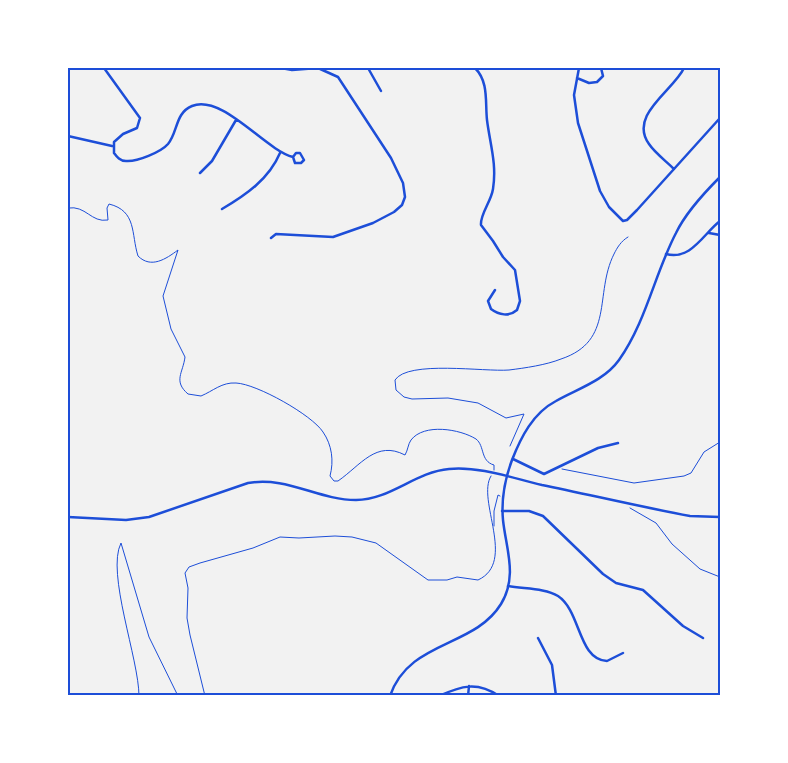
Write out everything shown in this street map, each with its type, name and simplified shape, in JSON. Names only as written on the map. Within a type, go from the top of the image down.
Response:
[{"type":"street","points":[[104,68],[140,118],[137,128],[119,136],[113,146],[116,156],[125,161],[161,150],[170,141],[184,111],[196,105],[213,107],[260,136],[280,152],[292,157],[293,161],[299,164],[303,162],[304,157],[299,152],[292,157]]},
{"type":"street","points":[[271,238],[276,234],[320,237],[340,234],[373,223],[394,212],[402,205],[405,196],[403,183],[391,158],[338,77],[318,68],[292,70],[281,68]]},
{"type":"street","points":[[368,68],[381,91]]},
{"type":"street","points":[[475,68],[481,74],[485,88],[487,120],[495,161],[492,198],[481,218],[480,225],[515,270],[520,301],[517,310],[512,313],[503,314],[491,309],[488,301],[495,290]]},
{"type":"street","points":[[579,68],[575,112],[600,191],[609,207],[623,221],[627,220],[637,210],[720,118]]},
{"type":"street","points":[[577,78],[589,83],[597,82],[603,76],[601,68]]},
{"type":"street","points":[[674,169],[649,145],[644,127],[648,111],[677,79],[684,68]]},
{"type":"street","points":[[200,173],[212,161],[236,120]]},
{"type":"street","points":[[68,136],[113,146]]},
{"type":"street","points":[[222,209],[258,184],[272,167],[280,152]]},
{"type":"street","points":[[390,696],[400,678],[420,657],[438,646],[469,632],[490,617],[500,605],[508,586],[511,563],[502,511],[503,496],[513,459],[528,427],[540,413],[555,401],[599,379],[619,361],[648,300],[666,254],[683,222],[720,176]]},
{"type":"street","points":[[666,254],[678,254],[695,246],[720,222]]},
{"type":"street","points":[[709,233],[720,235]]},
{"type":"street","points":[[513,459],[540,474],[548,473],[598,448],[618,443]]},
{"type":"street","points":[[68,517],[126,520],[149,517],[242,485],[262,481],[281,482],[334,497],[358,500],[384,494],[439,471],[463,469],[690,516],[720,517]]},
{"type":"street","points":[[502,511],[529,511],[543,516],[603,574],[616,583],[643,590],[683,626],[703,638]]},
{"type":"street","points":[[508,586],[546,592],[563,600],[578,623],[588,650],[599,660],[611,660],[623,653]]},
{"type":"street","points":[[538,638],[552,665],[556,696]]},
{"type":"street","points":[[438,696],[452,689],[469,686],[487,689],[499,696]]},
{"type":"street","points":[[468,696],[469,686]]},
{"type":"path","points":[[68,208],[80,208],[92,217],[104,220],[108,220],[107,210],[109,204],[124,210],[134,229],[138,256],[145,261],[160,262],[178,250],[163,296],[171,329],[185,357],[179,381],[188,394],[201,396],[221,385],[238,383],[280,399],[322,430],[332,454],[333,465],[330,476],[334,481],[338,481],[380,451],[389,449],[405,455],[410,442],[417,434],[436,429],[472,436],[479,441],[486,460],[494,465],[489,480],[488,504],[494,527]]},
{"type":"path","points":[[510,446],[524,414],[506,418],[478,402],[448,398],[423,399],[404,397],[396,390],[395,380],[403,372],[432,368],[508,370],[560,360],[581,350],[599,326],[605,279],[609,264],[623,240],[628,237]]},
{"type":"path","points":[[559,468],[634,483],[684,476],[691,473],[704,452],[720,442]]},
{"type":"path","points":[[204,696],[187,618],[188,588],[185,573],[189,567],[214,557],[253,548],[280,537],[346,536],[376,543],[428,580],[457,578],[478,580],[486,575],[493,562],[494,511],[498,495],[503,496]]},
{"type":"path","points":[[621,502],[656,523],[672,544],[700,569],[720,577]]},
{"type":"path","points":[[139,696],[138,678],[125,620],[119,576],[118,552],[121,543],[149,636],[178,696]]}]
